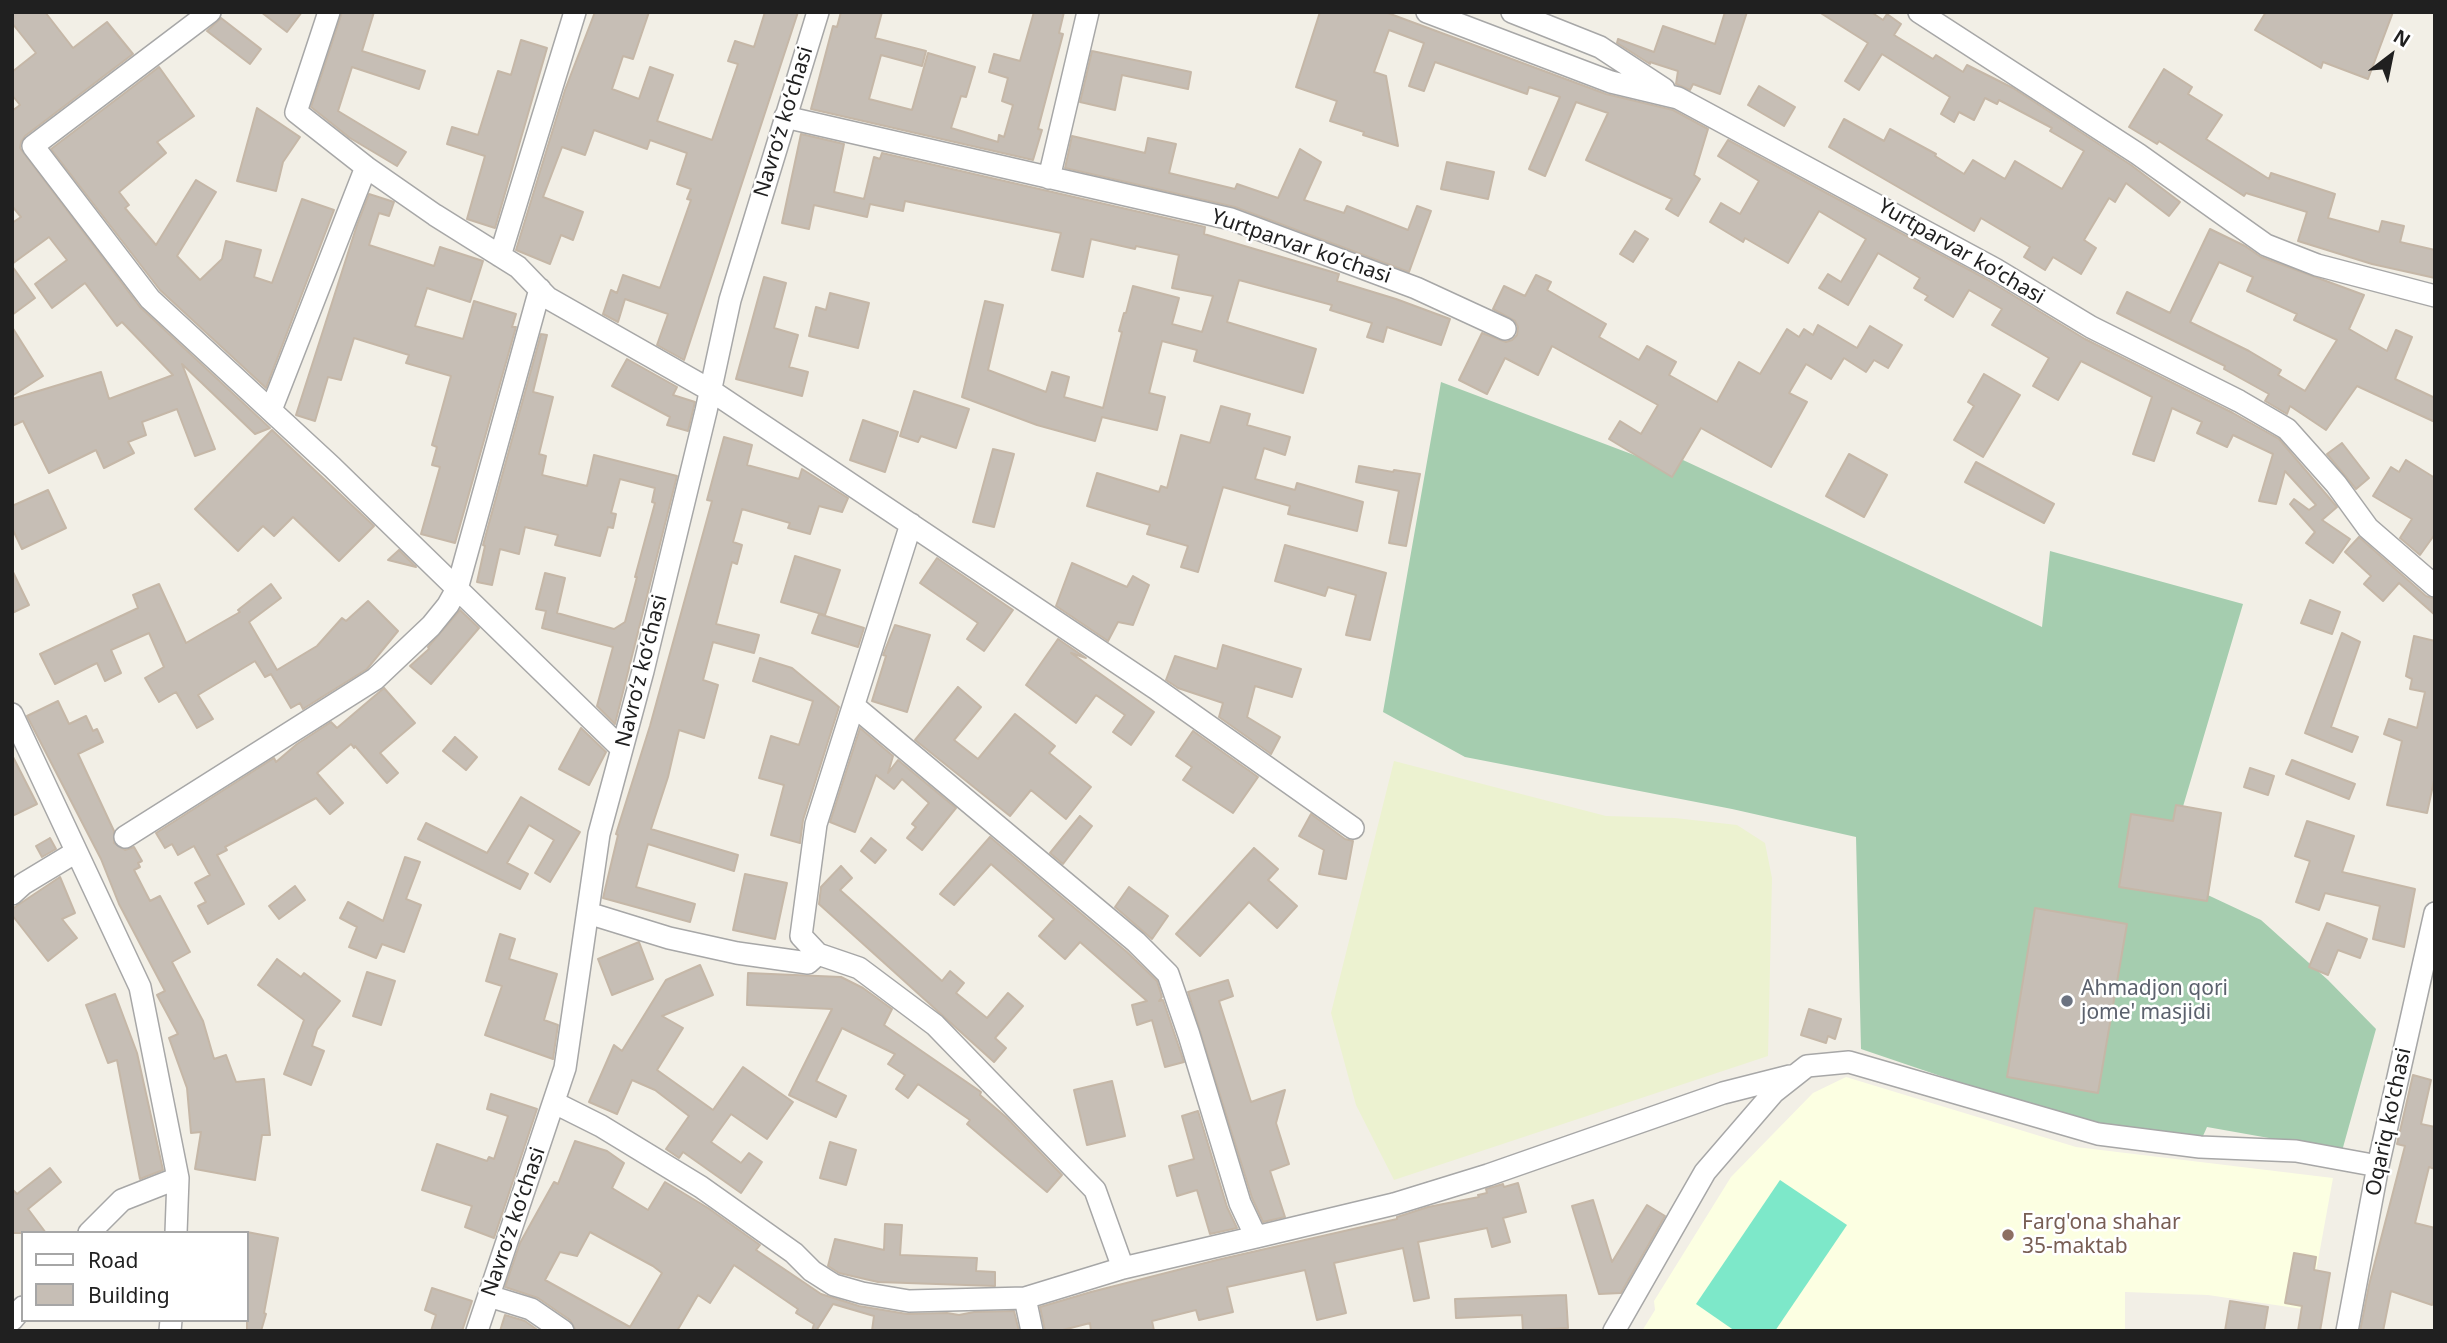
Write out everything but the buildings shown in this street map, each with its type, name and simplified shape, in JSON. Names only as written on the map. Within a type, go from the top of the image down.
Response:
[{"type":"street","points":[[210,12],[33,146],[150,299],[271,410],[622,749]]},
{"type":"street","points":[[329,12],[296,112],[366,167],[435,215],[518,267],[548,298],[710,390],[1155,688],[1353,828]]},
{"type":"street","points":[[500,256],[575,12]]},
{"type":"street","name":"Navroʻz koʻchasi","points":[[477,1331],[565,1068],[599,834],[643,671],[730,300],[818,12]]},
{"type":"street","points":[[1049,177],[1088,12]]},
{"type":"street","name":"Yurtparvar koʻchasi","points":[[1427,12],[1611,82],[1678,98],[1995,269],[2091,327],[2239,401],[2287,429],[2336,484],[2368,528],[2435,586]]},
{"type":"street","points":[[1512,12],[1600,47],[1678,98]]},
{"type":"street","points":[[1919,12],[2138,155],[2266,245],[2317,265],[2435,296]]},
{"type":"street","name":"Yurtparvar koʻchasi","points":[[785,117],[1231,219],[1416,288],[1505,330]]},
{"type":"street","points":[[271,410],[366,167]]},
{"type":"street","points":[[125,837],[375,679],[431,626],[457,589],[540,289]]},
{"type":"street","points":[[911,524],[816,824],[801,936],[818,954],[859,968],[935,1024],[1007,1098],[1095,1190],[1123,1268]]},
{"type":"street","points":[[853,706],[1136,942],[1168,974],[1240,1203],[1256,1237]]},
{"type":"street","points":[[12,714],[140,987],[178,1178],[176,1231]]},
{"type":"street","points":[[12,894],[23,884],[76,852]]},
{"type":"street","points":[[587,913],[669,938],[737,953],[807,963],[818,954]]},
{"type":"street","name":"Oqariq ko'chasi","points":[[2347,1331],[2378,1166],[2434,924]]},
{"type":"street","points":[[1614,1331],[1705,1172],[1774,1092],[1807,1066],[1849,1062],[2098,1134],[2200,1147],[2296,1151],[2378,1166]]},
{"type":"street","points":[[555,1103],[601,1126],[701,1187],[834,1285],[909,1301],[1025,1298],[1123,1268],[1394,1204],[1488,1175],[1723,1093],[1797,1074]]},
{"type":"street","points":[[91,1231],[122,1200],[178,1178]]},
{"type":"street","points":[[489,1296],[531,1309],[563,1331]]},
{"type":"street","points":[[1025,1298],[1032,1331]]},
{"type":"shaded area","points":[[1441,382],[1671,469],[1683,460],[2042,627],[2050,551],[2243,604],[2163,874],[2261,920],[2328,980],[2376,1029],[2342,1151],[2207,1127],[2203,1136],[2070,1120],[1861,1049],[1856,837],[1732,809],[1465,757],[1383,712]]},
{"type":"shaded area","points":[[1394,761],[1606,816],[1675,818],[1737,825],[1765,843],[1772,878],[1768,1056],[1394,1180],[1356,1105],[1331,1013]]},
{"type":"shaded area","name":"Farg'ona shahar 35-maktab","points":[[1846,1077],[2076,1147],[2333,1178],[2309,1310],[2208,1295],[2125,1292],[2125,1331],[1642,1331],[1655,1310],[1654,1301],[1731,1177],[1813,1093]]},
{"type":"green space","points":[[1780,1180],[1847,1225],[1775,1331],[1735,1331],[1696,1304]]},
{"type":"place","name":"Ahmadjon qori jome' masjidi","points":[[2067,1001]]},
{"type":"place","name":"Farg'ona shahar 35-maktab","points":[[2008,1235]]}]
